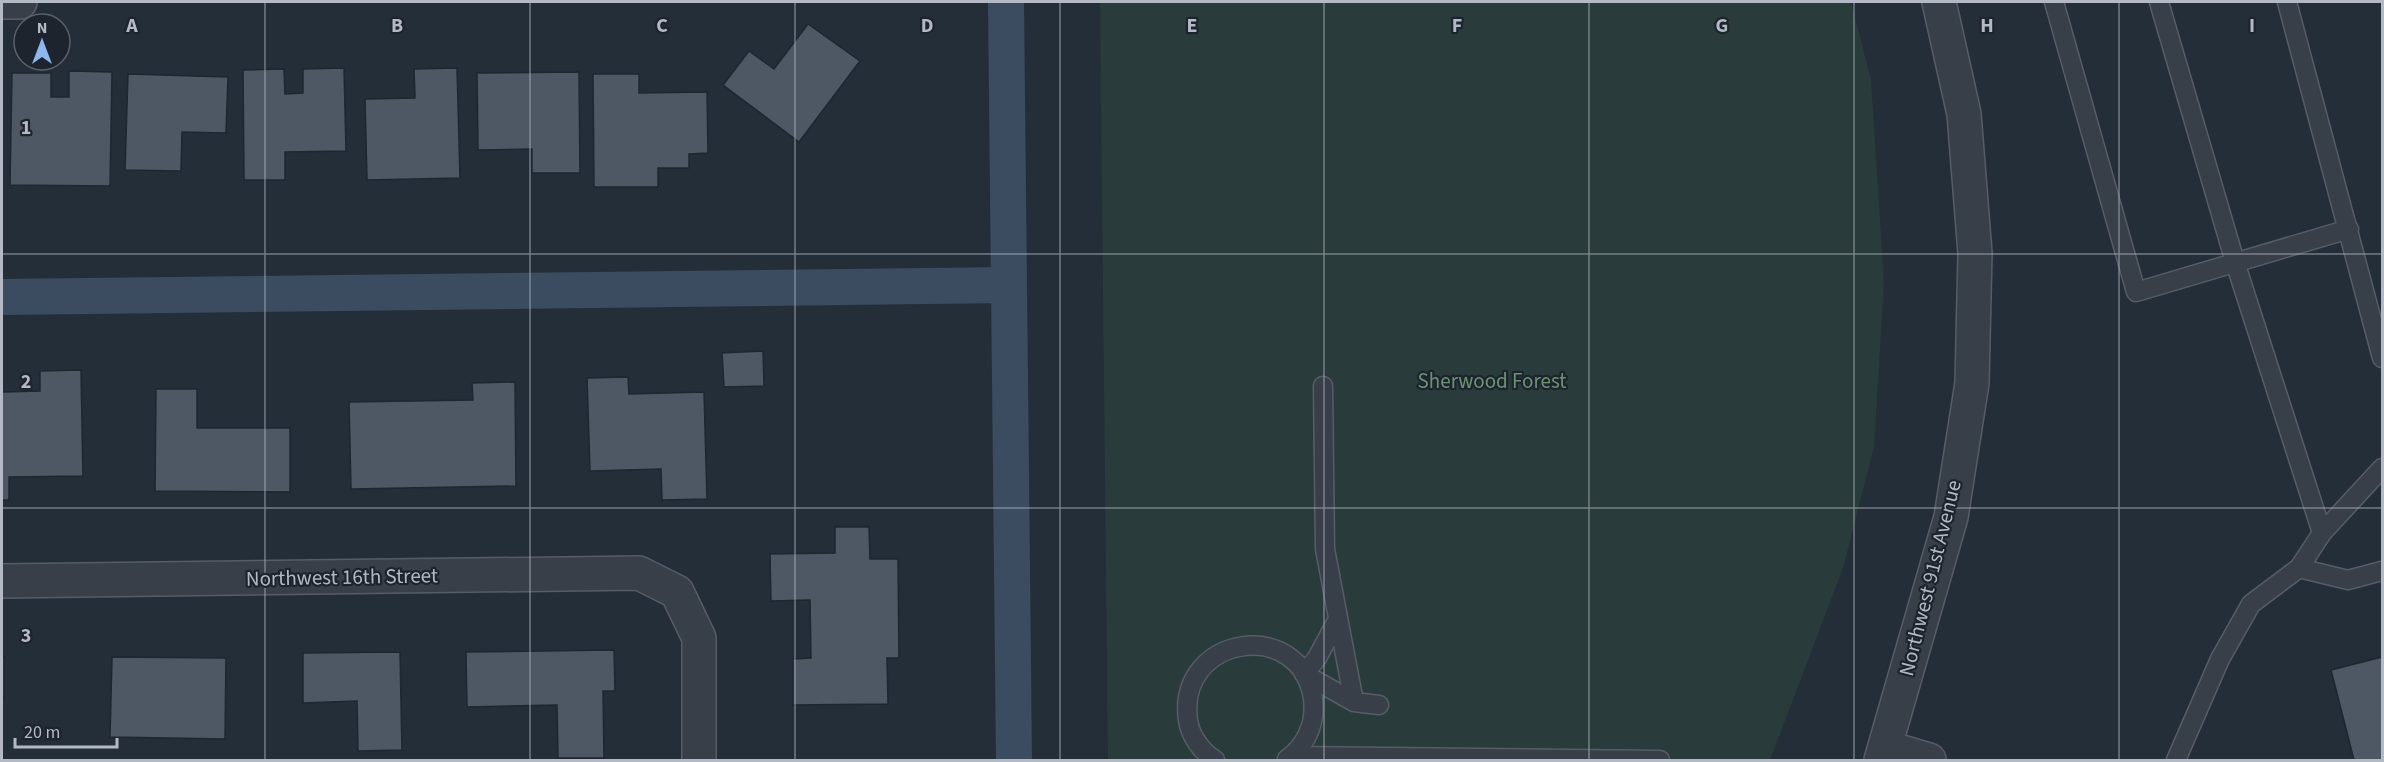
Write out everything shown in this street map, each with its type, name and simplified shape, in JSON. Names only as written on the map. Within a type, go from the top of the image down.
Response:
[{"type":"street","points":[[2,2],[20,2]]},
{"type":"street","name":"Northwest 91st Avenue","points":[[1883,754],[1951,517],[1972,383],[1975,253],[1964,114],[1940,2]]},
{"type":"street","name":"Northwest 16th Street","points":[[2,581],[639,573],[677,592],[699,638],[699,760]]},
{"type":"street","points":[[1883,754],[1929,760]]},
{"type":"lane","points":[[2054,2],[2136,292],[2349,229]]},
{"type":"lane","points":[[2159,2],[2235,262],[2322,533]]},
{"type":"lane","points":[[2287,2],[2382,358]]},
{"type":"lane","points":[[1323,386],[1325,549],[1354,702]]},
{"type":"lane","points":[[2176,760],[2220,659],[2251,604],[2299,568],[2322,533],[2382,468]]},
{"type":"lane","points":[[2299,568],[2348,580],[2382,571]]},
{"type":"lane","points":[[1304,674],[1317,658],[1338,619]]},
{"type":"lane","points":[[1215,760],[1197,742],[1189,726],[1186,708],[1193,682],[1208,660],[1241,645],[1259,645],[1277,650],[1292,660],[1304,674],[1311,690],[1313,717],[1304,742],[1288,758]]},
{"type":"lane","points":[[1304,674],[1354,702],[1379,705]]},
{"type":"lane","points":[[1288,758],[1660,760]]},
{"type":"green space","name":"Sherwood Forest","points":[[1100,2],[1851,2],[1871,80],[1884,283],[1874,447],[1843,568],[1770,760],[1108,760]]},
{"type":"building","points":[[808,24],[860,61],[799,142],[723,85],[749,51],[774,69]]},
{"type":"building","points":[[344,68],[346,151],[285,152],[285,180],[244,180],[243,70],[284,69],[285,94],[303,93],[303,69]]},
{"type":"building","points":[[457,68],[460,178],[367,180],[365,99],[415,98],[414,69]]},
{"type":"building","points":[[69,72],[112,72],[110,186],[10,185],[12,73],[51,73],[51,97],[69,97]]},
{"type":"building","points":[[579,72],[580,173],[532,173],[532,149],[478,150],[477,73]]},
{"type":"building","points":[[128,74],[228,77],[226,133],[182,132],[181,171],[125,170]]},
{"type":"building","points":[[593,74],[639,74],[639,93],[707,92],[708,153],[689,154],[689,168],[658,168],[658,187],[594,187]]},
{"type":"building","points":[[763,351],[764,386],[724,387],[722,353]]},
{"type":"building","points":[[81,370],[83,476],[9,477],[9,500],[2,500],[2,392],[40,391],[40,371]]},
{"type":"building","points":[[628,377],[629,394],[704,392],[707,499],[662,500],[661,469],[590,471],[587,378]]},
{"type":"building","points":[[515,382],[516,486],[351,489],[349,402],[473,400],[472,383]]},
{"type":"building","points":[[156,389],[197,389],[197,428],[290,428],[290,492],[155,491]]},
{"type":"building","points":[[835,527],[869,527],[870,559],[898,559],[899,658],[887,658],[888,704],[793,705],[793,659],[811,658],[810,600],[771,601],[770,554],[835,553]]},
{"type":"building","points":[[614,650],[615,691],[603,691],[604,758],[558,758],[557,705],[467,707],[466,652]]},
{"type":"building","points":[[400,652],[402,750],[358,751],[357,701],[303,703],[303,653]]},
{"type":"building","points":[[2,657],[4,657],[4,698],[2,698]]},
{"type":"building","points":[[112,657],[226,658],[225,739],[110,737]]},
{"type":"building","points":[[2382,657],[2382,760],[2354,760],[2331,670]]},
{"type":"waterway","points":[[1006,2],[1014,760]]},
{"type":"waterway","points":[[2,297],[1009,285]]}]
